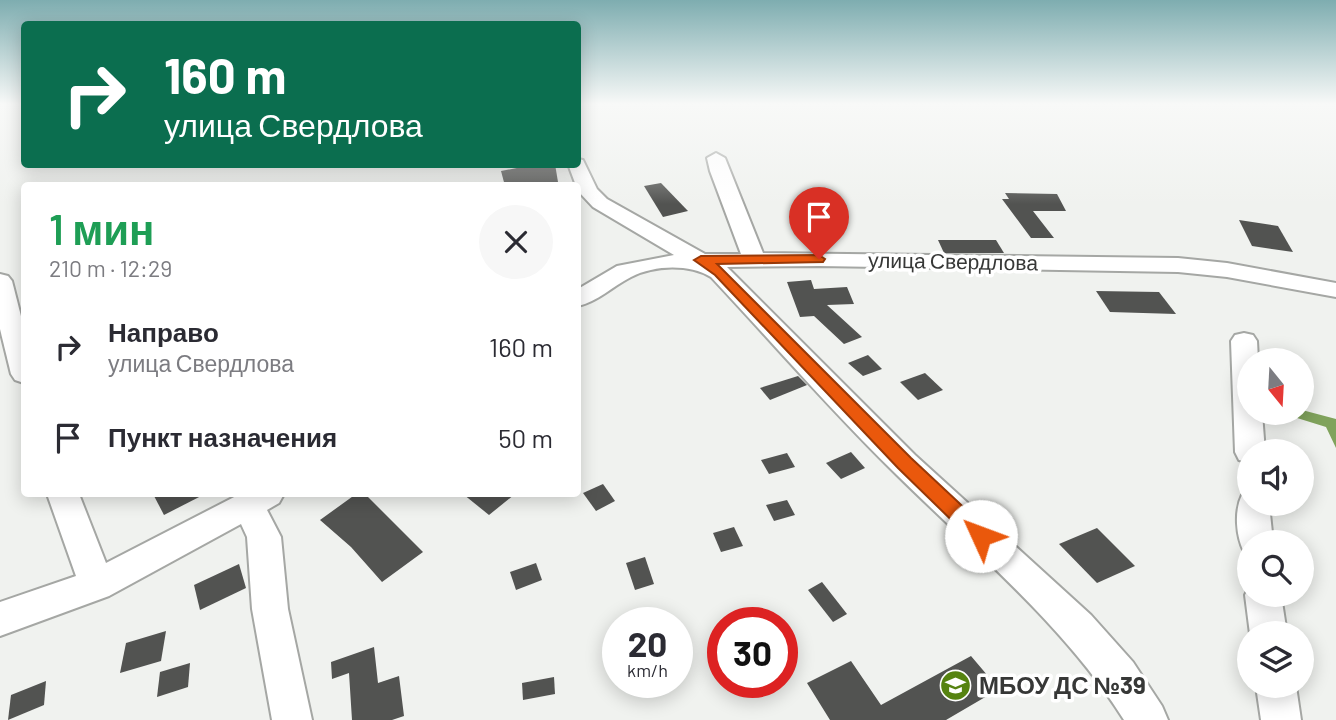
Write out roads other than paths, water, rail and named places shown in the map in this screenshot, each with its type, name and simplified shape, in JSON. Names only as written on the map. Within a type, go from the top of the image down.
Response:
[{"type":"street","points":[[716,158],[721,183],[741,222],[754,260]]},
{"type":"street","points":[[579,168],[588,191],[600,203],[719,272],[904,463],[1078,627],[1119,676],[1148,720]]},
{"type":"street","name":"улица Свердлова","points":[[581,297],[625,271],[662,262],[701,260],[1178,265],[1227,270],[1336,290]]},
{"type":"street","points":[[0,281],[21,362]]},
{"type":"street","points":[[1244,341],[1249,439]]},
{"type":"street","points":[[64,497],[96,585]]},
{"type":"street","points":[[0,619],[96,585],[259,500],[270,609],[292,720]]},
{"type":"street","points":[[1278,698],[1281,720]]},
{"type":"place","name":"МБОУ ДС №39","points":[[956,686]]}]
